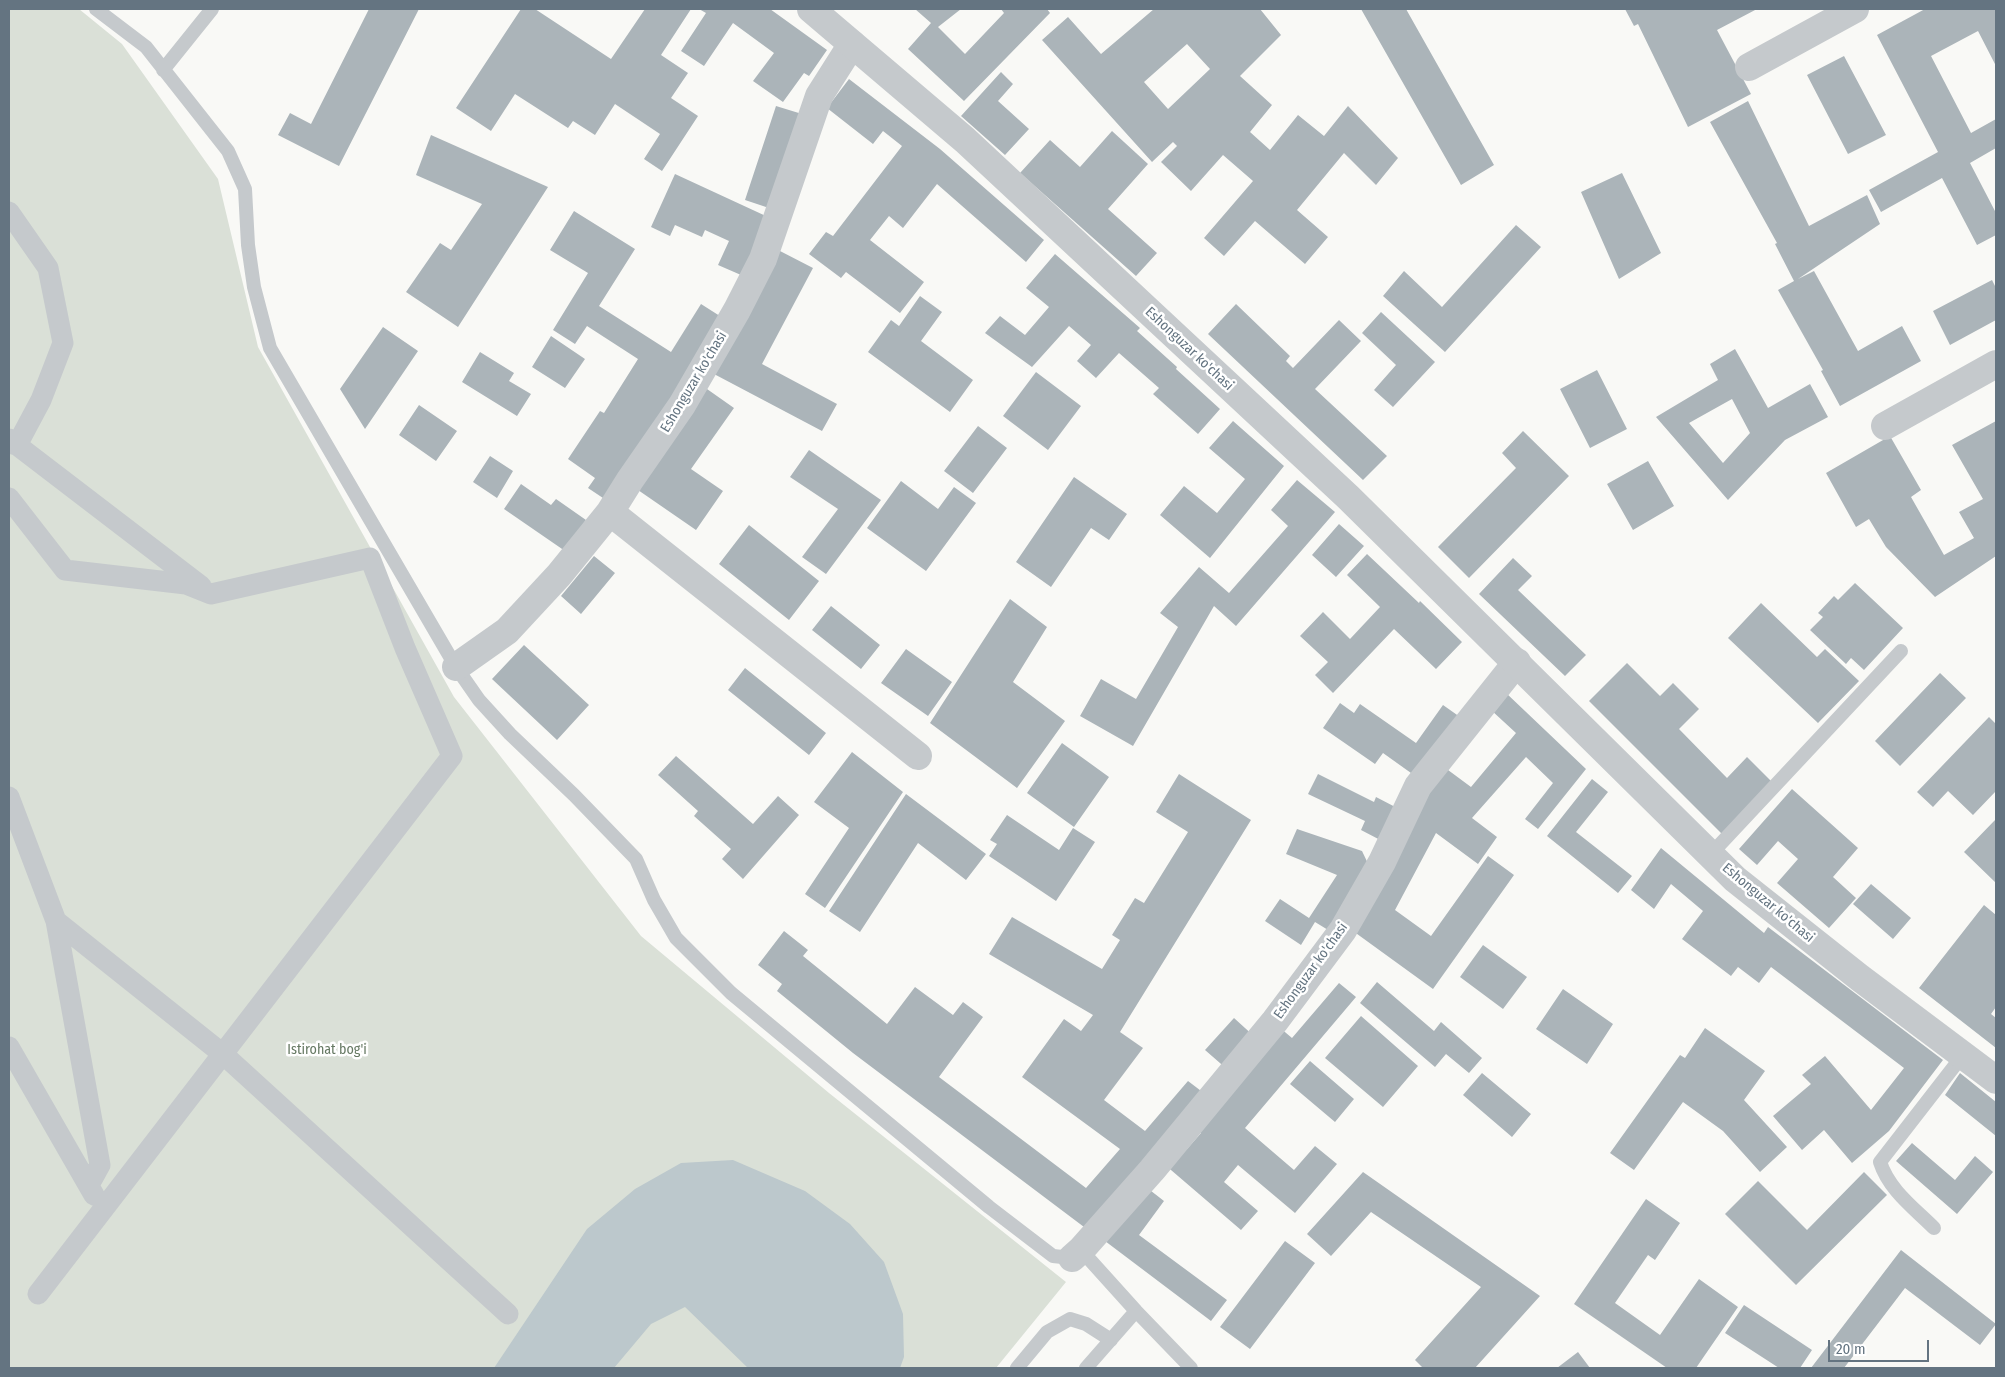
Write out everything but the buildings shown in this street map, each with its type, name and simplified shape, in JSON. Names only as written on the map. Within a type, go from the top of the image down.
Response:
[{"type":"street","name":"Eshonguzar ko'chasi","points":[[811,9],[965,140],[1348,497],[1743,885],[1860,978],[1996,1080]]},
{"type":"street","points":[[1748,66],[1855,9]]},
{"type":"street","name":"Eshonguzar ko'chasi","points":[[456,667],[507,631],[559,575],[610,512],[682,405],[737,310],[763,259],[819,96],[852,44]]},
{"type":"street","points":[[9,212],[48,268],[63,343],[41,400],[11,442],[211,594]]},
{"type":"street","points":[[1885,426],[1996,364]]},
{"type":"street","points":[[9,498],[65,570],[186,584],[211,594],[370,558],[405,648],[452,756],[224,1055],[38,1294]]},
{"type":"street","points":[[610,512],[918,756]]},
{"type":"street","name":"Eshonguzar ko'chasi","points":[[1076,1254],[1158,1162],[1292,999],[1342,930],[1382,862],[1418,786],[1517,662]]},
{"type":"street","points":[[9,797],[56,921],[100,1165],[89,1185]]},
{"type":"street","points":[[56,921],[224,1055],[508,1314]]},
{"type":"street","points":[[9,1047],[103,1211]]},
{"type":"lane","points":[[96,9],[146,48],[228,151],[245,189],[248,245],[254,287],[270,348],[456,667],[479,700],[510,734],[574,795],[636,859],[654,900],[676,938],[731,993],[989,1207],[1053,1256],[1076,1254],[1136,1311],[1190,1368]]},
{"type":"lane","points":[[163,70],[212,9]]},
{"type":"lane","points":[[1710,854],[1901,651]]},
{"type":"lane","points":[[1934,1228],[1897,1192],[1880,1162],[1963,1055]]},
{"type":"lane","points":[[1086,1368],[1136,1311]]},
{"type":"lane","points":[[1017,1368],[1047,1332],[1070,1319],[1086,1324],[1111,1340]]},
{"type":"green space","name":"Istirohat bog'i","points":[[9,9],[79,9],[122,44],[218,179],[258,347],[454,697],[641,936],[829,1093],[1066,1282],[996,1368],[9,1368]]},
{"type":"shaded area","points":[[733,1160],[805,1191],[850,1224],[884,1262],[903,1314],[904,1357],[900,1368],[748,1368],[685,1307],[651,1324],[614,1368],[494,1368],[587,1229],[635,1189],[681,1163]]}]
